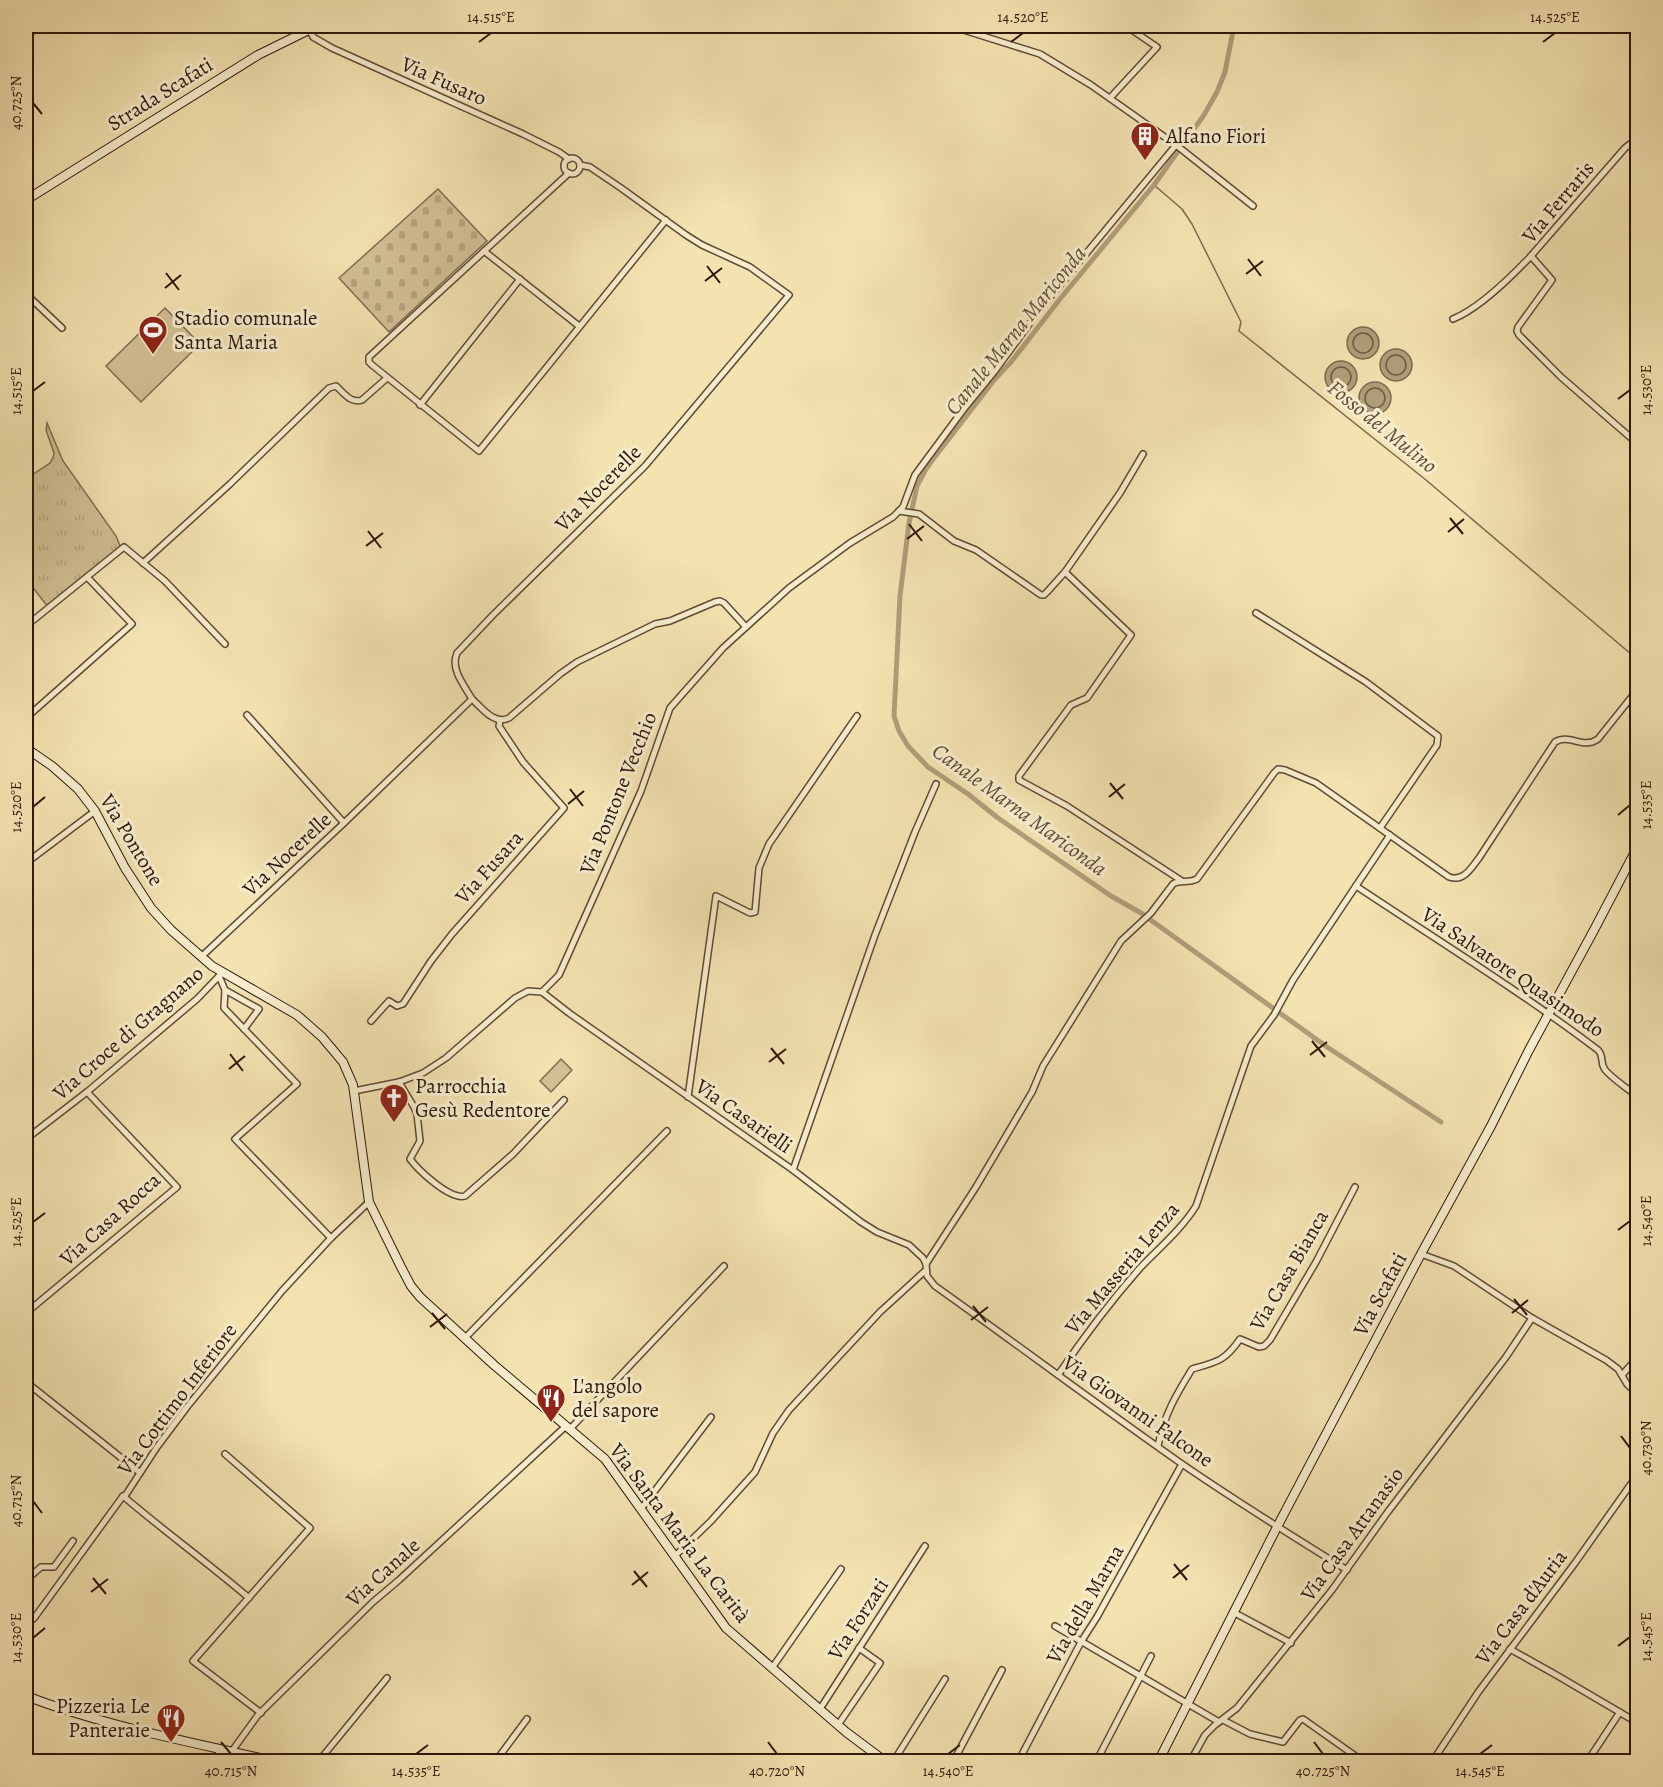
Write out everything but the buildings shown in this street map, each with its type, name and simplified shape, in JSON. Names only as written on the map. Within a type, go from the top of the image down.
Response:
[{"type":"street","points":[[26,39],[36,26]]},
{"type":"street","points":[[951,26],[1040,54],[1110,98],[1184,152],[1253,207]]},
{"type":"street","points":[[1110,98],[1157,47],[1126,26]]},
{"type":"street","name":"Via Fusaro","points":[[313,27],[314,37],[326,45],[523,134],[569,159],[576,159],[580,165],[590,167],[702,245],[750,267],[786,292],[789,295],[786,299]]},
{"type":"street","name":"Strada Scafati","points":[[26,200],[258,55],[313,27]]},
{"type":"street","name":"Via Ferraris","points":[[1638,138],[1617,157],[1532,256],[1552,280],[1518,327],[1519,335],[1561,377],[1638,444]]},
{"type":"street","name":"Via Pontone Vecchio","points":[[542,992],[559,975],[640,791],[670,708],[723,648],[798,581],[850,543],[902,512],[915,475],[963,410],[1041,309],[1176,146]]},
{"type":"street","points":[[569,159],[565,165],[569,173]]},
{"type":"street","points":[[580,165],[576,172],[569,173],[369,355],[370,364],[479,451],[666,220]]},
{"type":"street","points":[[484,251],[579,326]]},
{"type":"street","points":[[1453,319],[1465,313],[1504,283],[1532,256]]},
{"type":"street","points":[[420,405],[520,279]]},
{"type":"street","points":[[26,294],[62,328]]},
{"type":"street","name":"Via Nocerelle","points":[[500,721],[494,719],[472,699],[456,671],[457,653],[645,466],[786,299]]},
{"type":"street","points":[[143,563],[230,484],[329,388],[336,386],[357,402],[387,378]]},
{"type":"street","points":[[902,512],[919,514],[954,541],[975,550],[1044,595],[1065,572],[1120,493],[1143,454]]},
{"type":"street","points":[[26,626],[124,547],[165,580],[225,644]]},
{"type":"street","points":[[1065,572],[1131,635],[1087,698],[1071,705],[1019,776],[1019,780],[1066,806],[1184,882]]},
{"type":"street","points":[[26,718],[132,624],[87,577]]},
{"type":"street","points":[[500,721],[509,718],[577,662],[655,624],[670,621],[715,602],[724,603],[746,627]]},
{"type":"street","points":[[1256,613],[1366,682],[1438,736],[1437,745],[1380,828]]},
{"type":"street","points":[[675,1556],[718,1515],[755,1472],[773,1433],[789,1410],[880,1312],[926,1267],[1032,1092],[1043,1066],[1121,941],[1151,913],[1173,884],[1197,879],[1274,773],[1278,770],[1285,770],[1316,783],[1449,877],[1456,879],[1466,874],[1479,858],[1555,742],[1565,739],[1589,744],[1598,739],[1638,689]]},
{"type":"street","name":"Via Nocerelle","points":[[201,957],[472,699]]},
{"type":"street","points":[[247,715],[344,823]]},
{"type":"street","points":[[688,1097],[716,896],[750,913],[755,912],[759,868],[769,844],[857,716]]},
{"type":"street","name":"Via Fusara","points":[[371,1021],[388,1002],[397,1006],[403,1004],[452,934],[564,808],[523,762],[499,726],[500,721]]},
{"type":"street","name":"Via Pontone","points":[[26,748],[52,766],[78,789],[95,811],[125,868],[152,908],[171,930],[201,957]]},
{"type":"street","points":[[793,1170],[875,935],[936,784]]},
{"type":"street","points":[[26,863],[95,811]]},
{"type":"street","name":"Via Masseria Lenza","points":[[1058,1375],[1078,1344],[1130,1280],[1187,1221],[1196,1206],[1251,1046],[1274,1015],[1293,980],[1390,835]]},
{"type":"street","name":"Via Scafati","points":[[1158,1761],[1277,1527],[1638,846]]},
{"type":"street","name":"Via Salvatore Quasimodo","points":[[1356,886],[1549,1013],[1598,1050],[1606,1071],[1638,1096]]},
{"type":"street","name":"Via Santa Maria La Carità","points":[[201,957],[221,974],[267,996],[310,1026],[343,1062],[351,1077],[354,1091],[369,1202],[411,1286],[425,1303],[605,1459],[726,1628],[838,1725],[886,1761]]},
{"type":"street","points":[[221,974],[225,990],[224,1008],[297,1083],[235,1139],[331,1238]]},
{"type":"street","name":"Via Croce di Gragnano","points":[[26,1139],[87,1092],[197,999],[221,974]]},
{"type":"street","points":[[225,990],[259,1009],[244,1029]]},
{"type":"street","points":[[354,1091],[399,1082],[423,1072],[447,1058],[515,998],[528,991],[542,992]]},
{"type":"street","name":"Via Casarielli","points":[[542,992],[793,1170],[842,1209],[877,1232],[909,1245],[917,1251],[926,1267]]},
{"type":"street","points":[[399,1082],[417,1114],[420,1141],[410,1159],[448,1194],[461,1198],[513,1154],[564,1100]]},
{"type":"street","name":"Via Casa Rocca","points":[[26,1313],[177,1187],[87,1092]]},
{"type":"street","points":[[465,1338],[667,1131]]},
{"type":"street","name":"Via Casa Bianca","points":[[1158,1446],[1161,1428],[1172,1401],[1192,1369],[1216,1363],[1230,1353],[1240,1339],[1259,1347],[1264,1346],[1270,1340],[1316,1262],[1355,1187]]},
{"type":"street","name":"Via Cottimo Inferiore","points":[[26,1626],[125,1496],[187,1407],[282,1291],[331,1238],[369,1202]]},
{"type":"street","points":[[1421,1254],[1454,1266],[1532,1318],[1606,1360],[1615,1366],[1638,1395]]},
{"type":"street","name":"Via Canale","points":[[232,1751],[261,1713],[373,1602],[568,1428],[724,1266]]},
{"type":"street","name":"Via Giovanni Falcone","points":[[926,1267],[927,1276],[935,1286],[1058,1375],[1182,1464],[1347,1570]]},
{"type":"street","name":"Via Casa Attanasio","points":[[1190,1761],[1205,1735],[1237,1708],[1291,1643],[1506,1357],[1532,1318]]},
{"type":"street","points":[[1622,1375],[1638,1357]]},
{"type":"street","points":[[26,1382],[139,1473]]},
{"type":"street","points":[[641,1509],[711,1417]]},
{"type":"street","points":[[225,1454],[310,1527],[309,1531],[193,1661],[261,1713]]},
{"type":"street","name":"Via della Marna","points":[[1018,1761],[1081,1642],[1182,1464]]},
{"type":"street","name":"Via Casa d'Auria","points":[[1432,1761],[1479,1691],[1638,1474]]},
{"type":"street","points":[[123,1496],[162,1530],[249,1598]]},
{"type":"street","points":[[26,1580],[41,1567],[54,1568],[73,1542]]},
{"type":"street","name":"Via Forzati","points":[[820,1709],[925,1546]]},
{"type":"street","points":[[772,1668],[841,1569]]},
{"type":"street","points":[[1233,1612],[1291,1643]]},
{"type":"street","points":[[1055,1626],[1186,1704],[1250,1734],[1283,1742],[1303,1719],[1364,1761]]},
{"type":"street","points":[[838,1725],[880,1663],[859,1648]]},
{"type":"street","points":[[1510,1649],[1638,1723]]},
{"type":"street","points":[[1096,1761],[1151,1656]]},
{"type":"street","points":[[953,1761],[1002,1670]]},
{"type":"street","points":[[318,1761],[387,1678]]},
{"type":"street","points":[[893,1761],[945,1679]]},
{"type":"street","points":[[26,1696],[65,1711],[175,1740],[277,1761]]},
{"type":"street","points":[[1587,1761],[1620,1712]]},
{"type":"street","points":[[495,1761],[527,1719]]},
{"type":"street","points":[[214,1761],[220,1749]]},
{"type":"green space","points":[[438,189],[487,241],[389,332],[339,278]]},
{"type":"green space","name":"Stadio comunale Santa Maria","points":[[165,308],[200,344],[141,402],[106,366]]},
{"type":"green space","points":[[47,423],[63,461],[116,536],[121,548],[48,607],[34,589],[30,591],[26,584],[26,479],[50,463],[53,458],[54,453],[46,430]]},
{"type":"green space","points":[[561,1059],[572,1070],[551,1092],[540,1081]]},
{"type":"water","points":[[1363,327],[1374,332],[1379,343],[1374,354],[1363,359],[1352,354],[1347,343],[1352,332]]},
{"type":"water","points":[[1396,349],[1407,354],[1412,365],[1407,376],[1396,381],[1385,376],[1380,365],[1385,354]]},
{"type":"water","points":[[1341,361],[1352,366],[1357,377],[1352,388],[1341,393],[1330,388],[1325,377],[1330,366]]},
{"type":"water","points":[[1375,382],[1386,387],[1391,398],[1386,409],[1375,414],[1364,409],[1359,398],[1364,387]]},
{"type":"waterway","name":"Canale Marna Mariconda","points":[[1234,26],[1225,72],[1204,115],[1154,185],[995,379],[934,458],[917,486],[909,523],[900,596],[894,716],[899,731],[908,746],[928,767],[1111,896],[1141,913],[1327,1047],[1441,1122]]},
{"type":"waterway","name":"Fosso del Mulino","points":[[1154,185],[1182,209],[1192,224],[1241,322],[1239,331],[1426,480],[1638,660]]},
{"type":"place","name":"Alfano Fiori","points":[[1145,162]]},
{"type":"place","name":"Stadio comunale Santa Maria","points":[[153,356]]},
{"type":"place","name":"Parrocchia Gesù Redentore","points":[[394,1124]]},
{"type":"place","name":"L'angolo del sapore","points":[[551,1424]]},
{"type":"place","name":"Pizzeria Le Panteraie","points":[[171,1744]]}]
